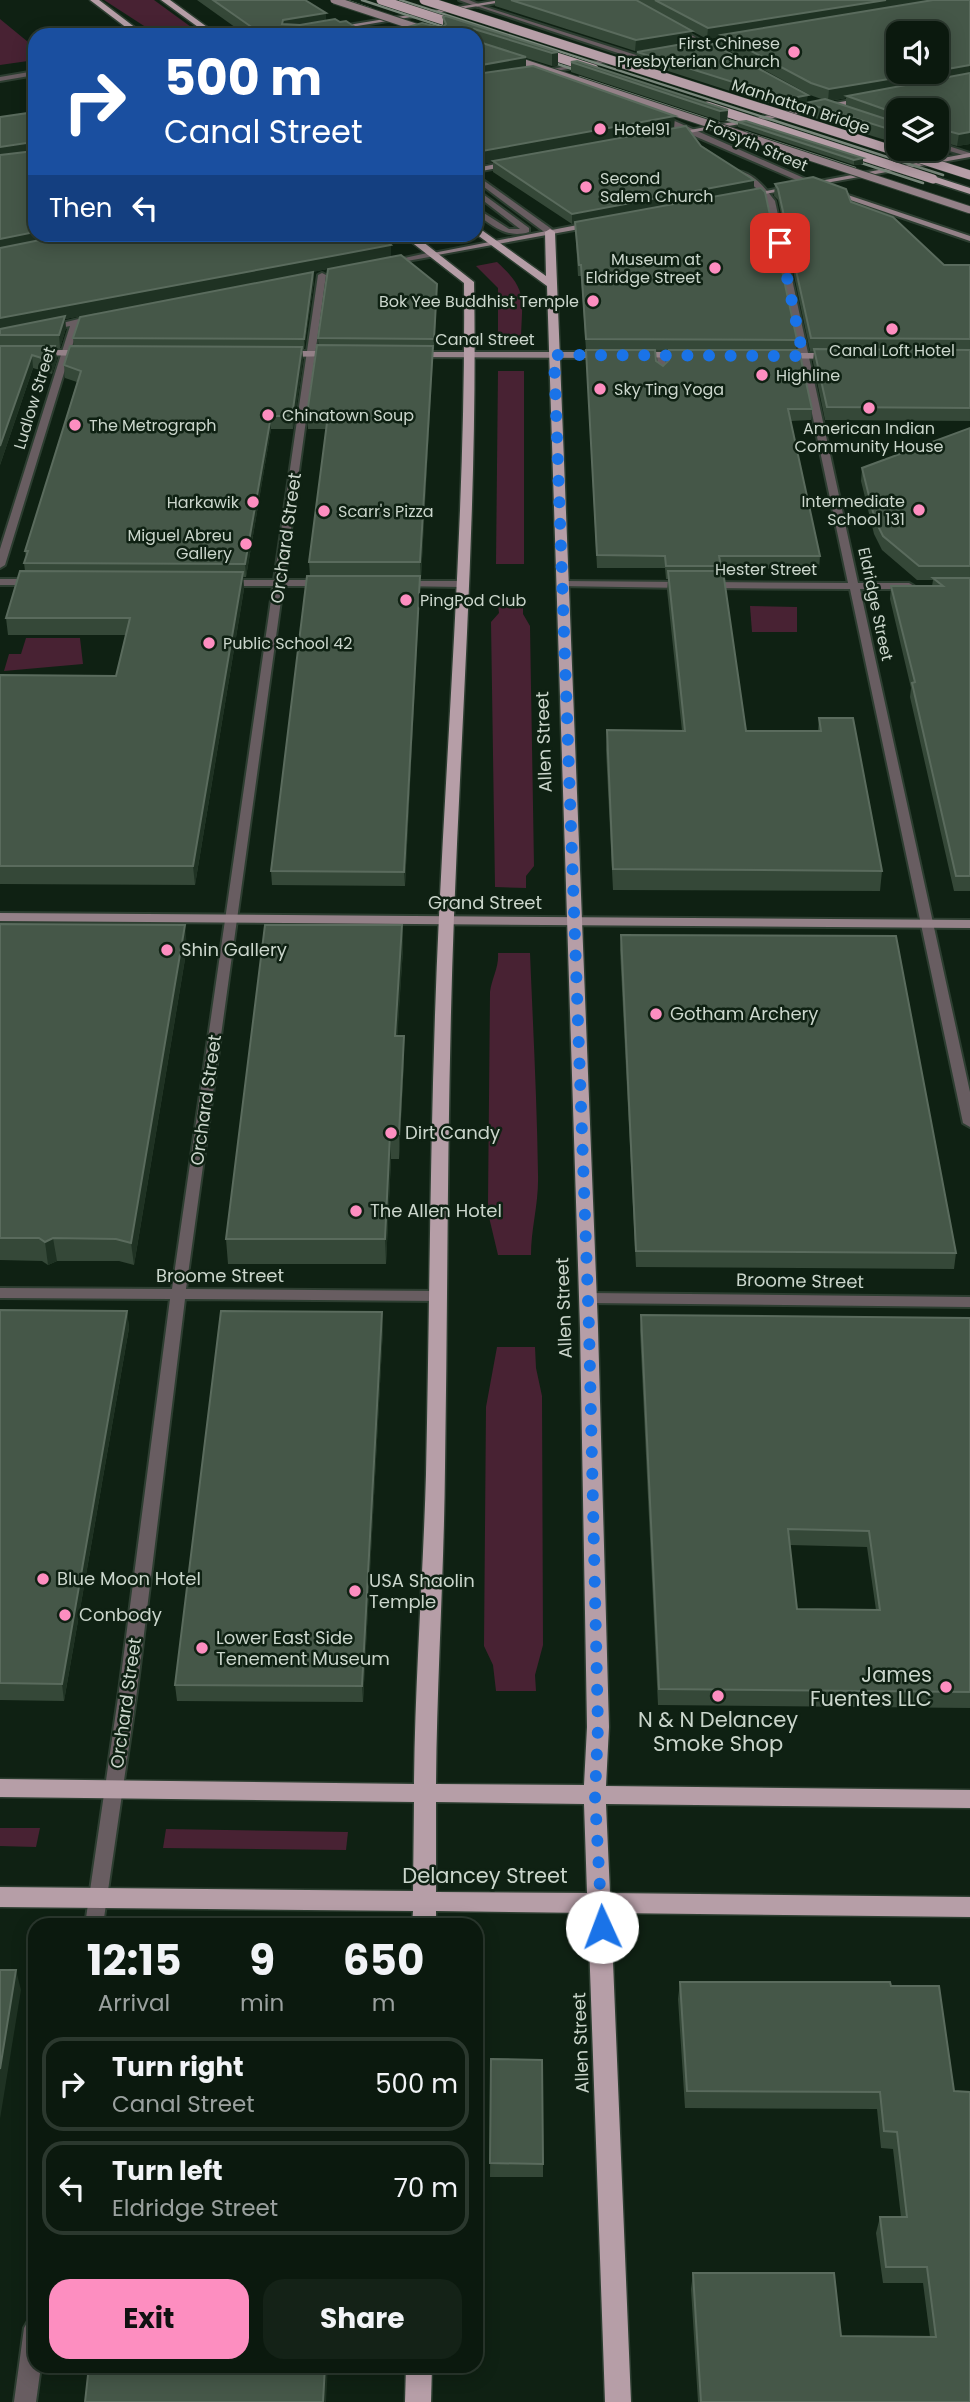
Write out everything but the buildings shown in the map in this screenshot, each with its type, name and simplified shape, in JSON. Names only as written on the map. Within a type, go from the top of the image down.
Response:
[{"type":"main road","points":[[94,0],[132,28]]},
{"type":"main road","points":[[164,0],[204,28]]},
{"type":"main road","points":[[334,0],[419,28]]},
{"type":"main road","points":[[381,0],[467,28]]},
{"type":"main road","name":"Manhattan Bridge","points":[[424,0],[970,175]]},
{"type":"main road","points":[[333,28],[512,0]]},
{"type":"main road","points":[[526,47],[604,72]]},
{"type":"main road","points":[[483,49],[970,210]]},
{"type":"main road","points":[[668,135],[870,98]]},
{"type":"main road","points":[[696,102],[970,191]]},
{"type":"main road","points":[[736,197],[969,155]]},
{"type":"main road","points":[[483,169],[517,162]]},
{"type":"main road","name":"Forsyth Street","points":[[811,183],[970,239]]},
{"type":"main road","points":[[432,254],[605,222]]},
{"type":"main road","name":"Allen Street","points":[[550,232],[588,1298],[598,1727],[595,1796],[618,2402]]},
{"type":"main road","points":[[483,234],[552,285]]},
{"type":"main road","points":[[416,242],[469,282],[470,355],[446,920],[434,1557],[426,1683],[424,1918]]},
{"type":"main road","points":[[32,353],[101,354]]},
{"type":"main road","points":[[279,354],[345,354]]},
{"type":"main road","name":"Canal Street","points":[[397,355],[612,355]]},
{"type":"main road","points":[[624,355],[702,355]]},
{"type":"main road","points":[[771,356],[838,356]]},
{"type":"main road","name":"Grand Street","points":[[0,917],[970,924]]},
{"type":"main road","points":[[0,1788],[970,1799]]},
{"type":"main road","name":"Delancey Street","points":[[0,1897],[601,1901],[970,1907]]},
{"type":"main road","points":[[418,2402],[419,2373]]},
{"type":"street","points":[[462,0],[635,57],[668,51]]},
{"type":"street","points":[[673,26],[728,56]]},
{"type":"street","points":[[691,48],[725,42]]},
{"type":"street","name":"Forsyth Street","points":[[635,57],[534,74],[668,120],[811,183]]},
{"type":"street","points":[[0,79],[28,74]]},
{"type":"street","points":[[806,99],[845,115]]},
{"type":"street","points":[[689,131],[696,145]]},
{"type":"street","points":[[949,149],[969,155]]},
{"type":"street","points":[[730,167],[765,192]]},
{"type":"street","points":[[483,182],[550,232]]},
{"type":"street","name":"Eldridge Street","points":[[765,192],[771,201],[970,1123]]},
{"type":"street","points":[[483,197],[525,231],[506,231],[483,215]]},
{"type":"street","points":[[376,265],[432,254]]},
{"type":"street","name":"Orchard Street","points":[[95,1918],[178,1295],[280,583],[320,275]]},
{"type":"street","points":[[38,329],[100,317]]},
{"type":"street","name":"Ludlow Street","points":[[0,565],[75,322]]},
{"type":"street","points":[[660,355],[662,372]]},
{"type":"street","points":[[0,582],[46,582]]},
{"type":"street","points":[[212,583],[342,583]]},
{"type":"street","points":[[394,583],[462,584]]},
{"type":"street","name":"Hester Street","points":[[562,584],[917,586]]},
{"type":"street","name":"Broome Street","points":[[0,1293],[439,1296]]},
{"type":"street","name":"Broome Street","points":[[588,1298],[970,1302]]},
{"type":"street","points":[[24,2402],[28,2373]]},
{"type":"shaded area","points":[[104,0],[154,0],[192,28],[147,28]]},
{"type":"shaded area","points":[[0,19],[28,42],[28,61],[0,65]]},
{"type":"shaded area","points":[[497,262],[514,280],[521,296],[521,338],[498,338],[498,288],[476,266]]},
{"type":"shaded area","points":[[498,371],[524,371],[524,564],[496,564]]},
{"type":"shaded area","points":[[498,605],[523,605],[523,614],[530,626],[534,866],[526,876],[526,888],[495,887],[491,622],[499,613]]},
{"type":"shaded area","points":[[750,606],[797,607],[797,632],[752,632]]},
{"type":"shaded area","points":[[26,638],[80,638],[83,664],[4,671],[9,654],[21,654]]},
{"type":"shaded area","points":[[498,953],[530,953],[538,1174],[531,1255],[498,1255],[489,1217],[490,992]]},
{"type":"shaded area","points":[[497,1347],[535,1347],[542,1396],[543,1645],[535,1675],[536,1691],[496,1691],[493,1665],[484,1646],[486,1407]]},
{"type":"shaded area","points":[[0,1828],[40,1828],[36,1847],[0,1846]]},
{"type":"shaded area","points":[[166,1829],[348,1832],[346,1850],[163,1848]]},
{"type":"railway","points":[[345,0],[371,9]]},
{"type":"railway","points":[[362,0],[447,28]]},
{"type":"railway","points":[[400,0],[943,175]]},
{"type":"railway","points":[[540,58],[590,75]]},
{"type":"railway","points":[[579,77],[719,123]]},
{"type":"railway","points":[[710,114],[756,129]]},
{"type":"railway","points":[[745,132],[855,168]]},
{"type":"railway","points":[[846,158],[923,183]]},
{"type":"place","name":"First Chinese Presbyterian Church","points":[[794,52]]},
{"type":"place","name":"Hotel91","points":[[600,129]]},
{"type":"place","name":"Second Salem Church","points":[[586,187]]},
{"type":"place","name":"Museum at Eldridge Street","points":[[715,268]]},
{"type":"place","name":"Bok Yee Buddhist Temple","points":[[593,301]]},
{"type":"place","name":"Canal Loft Hotel","points":[[892,329]]},
{"type":"place","name":"Highline","points":[[762,375]]},
{"type":"place","name":"Sky Ting Yoga","points":[[600,389]]},
{"type":"place","name":"American Indian Community House","points":[[869,408]]},
{"type":"place","name":"Chinatown Soup","points":[[268,415]]},
{"type":"place","name":"The Metrograph","points":[[75,425]]},
{"type":"place","name":"Harkawik","points":[[253,502]]},
{"type":"place","name":"Intermediate School 131","points":[[919,510]]},
{"type":"place","name":"Scarr's Pizza","points":[[324,511]]},
{"type":"place","name":"Miguel Abreu Gallery","points":[[246,544]]},
{"type":"place","name":"PingPod Club","points":[[406,600]]},
{"type":"place","name":"Public School 42","points":[[209,643]]},
{"type":"place","name":"Shin Gallery","points":[[167,950]]},
{"type":"place","name":"Gotham Archery","points":[[656,1014]]},
{"type":"place","name":"Dirt Candy","points":[[391,1133]]},
{"type":"place","name":"The Allen Hotel","points":[[356,1211]]},
{"type":"place","name":"Blue Moon Hotel","points":[[43,1579]]},
{"type":"place","name":"USA Shaolin Temple","points":[[355,1591]]},
{"type":"place","name":"Conbody","points":[[65,1615]]},
{"type":"place","name":"Lower East Side Tenement Museum","points":[[202,1648]]},
{"type":"place","name":"James Fuentes LLC","points":[[946,1687]]},
{"type":"place","name":"N & N Delancey Smoke Shop","points":[[718,1696]]},
{"type":"route","points":[[602,1927],[595,1796],[598,1727],[589,1328],[554,355],[803,356],[780,243]]}]
